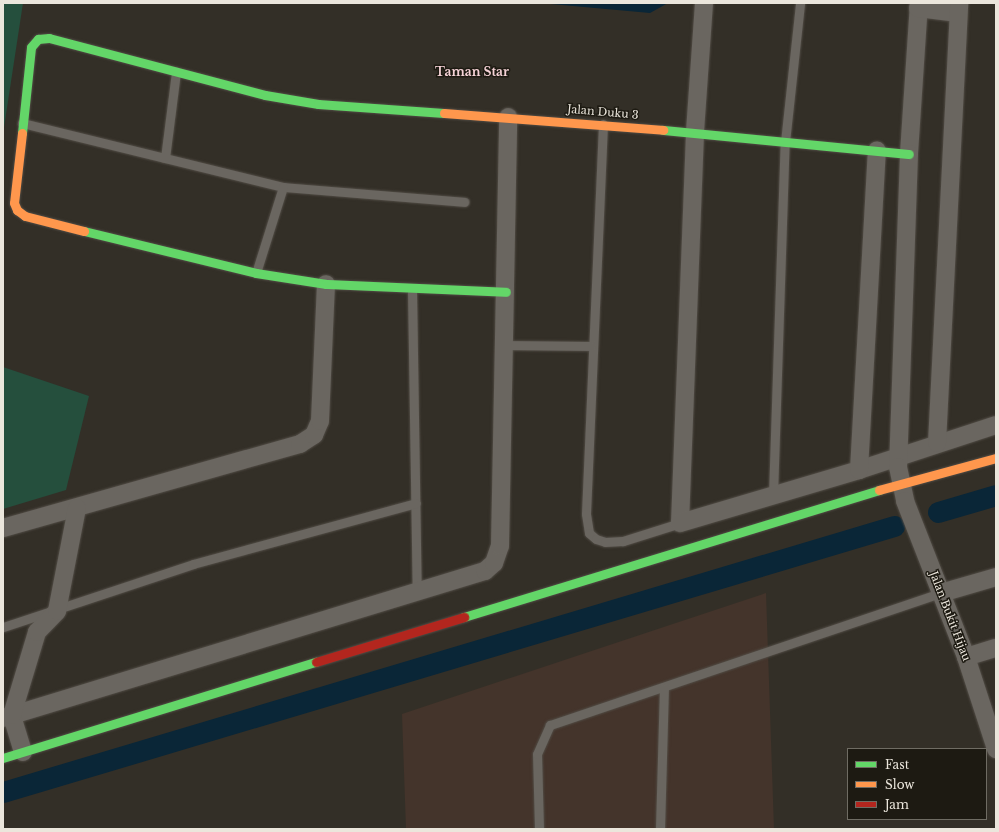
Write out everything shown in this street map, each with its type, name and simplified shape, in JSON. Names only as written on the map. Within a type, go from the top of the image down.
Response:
[{"type":"street","points":[[704,3],[695,133],[680,523],[859,470],[937,443],[996,425]]},
{"type":"street","points":[[919,5],[958,8],[937,443]]},
{"type":"street","name":"Jalan Bukit Hijau","points":[[919,5],[909,154],[899,457],[905,501],[993,728],[996,749]]},
{"type":"street","name":"Jalan Duku 3","points":[[506,292],[326,284],[256,273],[25,216],[17,210],[14,203],[31,47],[38,39],[49,38],[176,70],[265,95],[311,104],[603,124],[909,154]]},
{"type":"street","points":[[8,716],[485,571],[498,555],[506,292],[508,117]]},
{"type":"street","points":[[859,470],[877,152]]},
{"type":"street","points":[[3,528],[300,444],[314,435],[320,421],[326,284]]},
{"type":"street","points":[[3,758],[902,483],[996,458]]},
{"type":"street","points":[[23,752],[8,716],[38,632],[57,611],[77,508]]},
{"type":"street","points":[[941,593],[996,577]]},
{"type":"street","points":[[966,657],[996,648]]},
{"type":"lane","points":[[773,495],[785,142],[800,3]]},
{"type":"lane","points":[[165,158],[176,70]]},
{"type":"lane","points":[[22,123],[283,187],[464,202]]},
{"type":"lane","points":[[603,124],[591,346],[586,514],[589,533],[596,540],[605,542],[623,541],[680,523]]},
{"type":"lane","points":[[256,273],[283,187]]},
{"type":"lane","points":[[412,289],[417,591]]},
{"type":"lane","points":[[504,345],[591,346]]},
{"type":"lane","points":[[3,627],[57,611],[193,564],[416,503]]},
{"type":"lane","points":[[539,829],[537,754],[550,726],[941,593]]},
{"type":"lane","points":[[660,829],[664,688]]},
{"type":"shaded area","points":[[766,593],[774,829],[406,829],[402,714]]},
{"type":"green space","points":[[3,3],[23,3],[3,134]]},
{"type":"green space","points":[[3,367],[89,396],[66,490],[3,509]]},
{"type":"water","points":[[540,3],[668,3],[650,13]]},
{"type":"waterway","points":[[938,512],[996,495]]},
{"type":"waterway","points":[[3,792],[894,526]]},
{"type":"traffic: fast","points":[[22,133],[31,47],[38,39],[49,38],[265,95],[318,104],[444,113]]},
{"type":"traffic: fast","points":[[663,130],[909,154]]},
{"type":"traffic: fast","points":[[84,231],[256,273],[326,284],[506,292]]},
{"type":"traffic: fast","points":[[464,617],[879,490]]},
{"type":"traffic: fast","points":[[3,758],[316,662]]},
{"type":"traffic: slow","points":[[444,113],[663,130]]},
{"type":"traffic: slow","points":[[22,133],[14,203],[17,210],[25,216],[84,231]]},
{"type":"traffic: slow","points":[[879,490],[996,458]]},
{"type":"traffic: jam","points":[[316,662],[464,617]]},
{"type":"district","name":"Taman Star","points":[[472,72]]}]
